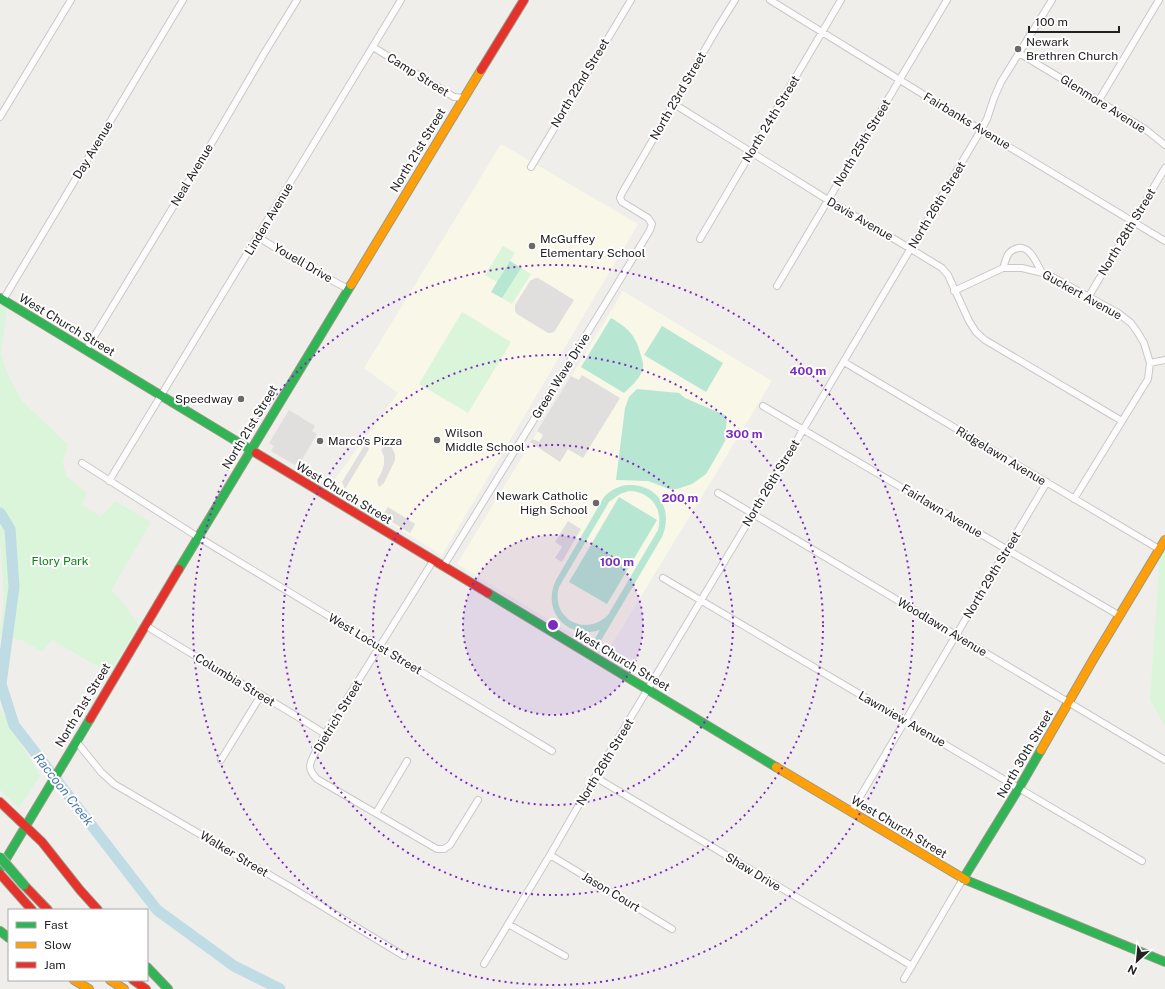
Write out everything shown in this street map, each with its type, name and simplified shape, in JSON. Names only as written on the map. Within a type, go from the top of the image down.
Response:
[{"type":"main road","name":"North 21st Street","points":[[0,869],[250,450],[524,0]]},
{"type":"main road","name":"West Church Street","points":[[2,299],[433,561],[963,879],[1165,962]]},
{"type":"main road","name":"North 30th Street","points":[[963,879],[1019,788],[1068,702],[1165,540]]},
{"type":"main road","points":[[0,802],[26,825],[42,842],[97,909]]},
{"type":"main road","points":[[0,857],[47,909]]},
{"type":"main road","points":[[0,874],[31,909]]},
{"type":"main road","points":[[0,931],[8,937]]},
{"type":"main road","points":[[148,968],[168,989]]},
{"type":"main road","points":[[76,981],[89,989]]},
{"type":"main road","points":[[112,981],[124,989]]},
{"type":"main road","points":[[134,981],[146,989]]},
{"type":"street","points":[[0,117],[71,0]]},
{"type":"street","name":"Day Avenue","points":[[2,299],[183,0]]},
{"type":"street","name":"Neal Avenue","points":[[86,350],[297,0]]},
{"type":"street","name":"Linden Avenue","points":[[109,481],[401,0]]},
{"type":"street","name":"North 22nd Street","points":[[530,167],[630,0]]},
{"type":"street","name":"North 23rd Street","points":[[652,224],[648,218],[622,202],[620,198],[735,0]]},
{"type":"street","name":"Fairbanks Avenue","points":[[770,0],[1165,241]]},
{"type":"street","name":"North 24th Street","points":[[700,239],[842,0]]},
{"type":"street","name":"North 25th Street","points":[[778,286],[946,0]]},
{"type":"street","name":"North 26th Street","points":[[484,964],[982,130],[1001,82],[1052,0]]},
{"type":"street","points":[[1099,100],[1159,0]]},
{"type":"street","name":"Camp Street","points":[[373,47],[454,98],[464,98]]},
{"type":"street","name":"Glenmore Avenue","points":[[1019,53],[1099,100],[1145,129],[1165,145]]},
{"type":"street","name":"Davis Avenue","points":[[674,104],[828,200],[942,268],[948,275],[969,321],[976,332],[985,340],[1122,421]]},
{"type":"street","name":"North 28th Street","points":[[1089,296],[1165,168]]},
{"type":"street","name":"Green Wave Drive","points":[[443,567],[607,301],[650,230],[652,224]]},
{"type":"street","name":"Youell Drive","points":[[258,237],[300,263],[348,289]]},
{"type":"street","points":[[1004,268],[1010,253],[1014,249],[1020,248],[1025,249],[1030,253],[1041,271]]},
{"type":"street","name":"Guckert Avenue","points":[[954,291],[1004,268],[1022,268],[1041,271],[1089,296],[1118,313],[1131,323],[1144,343],[1150,363]]},
{"type":"street","points":[[1074,499],[1148,379],[1150,363],[1165,360]]},
{"type":"street","name":"Ridgelawn Avenue","points":[[844,362],[1159,549]]},
{"type":"street","name":"Fairlawn Avenue","points":[[763,406],[1120,616]]},
{"type":"street","name":"West Locust Street","points":[[82,463],[198,537],[552,751]]},
{"type":"street","name":"North 29th Street","points":[[850,812],[1047,482]]},
{"type":"street","name":"Woodlawn Avenue","points":[[718,493],[1165,760]]},
{"type":"street","name":"Dietrich Street","points":[[433,561],[325,734],[310,764],[312,774],[318,779],[376,812],[432,847],[442,849],[447,848],[450,845],[478,800]]},
{"type":"street","name":"Lawnview Avenue","points":[[663,578],[1142,861]]},
{"type":"street","name":"Columbia Street","points":[[145,625],[325,734]]},
{"type":"street","points":[[221,760],[261,695]]},
{"type":"street","name":"Walker Street","points":[[76,741],[101,772],[114,784],[292,888],[404,956]]},
{"type":"street","points":[[376,812],[407,761]]},
{"type":"street","name":"Shaw Drive","points":[[595,777],[912,966]]},
{"type":"street","name":"Jason Court","points":[[550,855],[672,929]]},
{"type":"street","name":"North 30th Street","points":[[904,979],[963,879]]},
{"type":"street","points":[[508,924],[565,956]]},
{"type":"shaded area","points":[[501,144],[638,224],[442,555],[329,487],[398,393],[364,368]]},
{"type":"shaded area","points":[[538,278],[574,300],[554,332],[551,333],[548,333],[517,314],[515,311],[515,305],[530,281]]},
{"type":"shaded area","name":"Newark Catholic High School","points":[[623,291],[772,381],[606,654],[457,564]]},
{"type":"shaded area","points":[[582,375],[620,398],[583,458],[568,449],[560,462],[530,442],[533,439],[539,442],[543,435],[537,431],[571,376],[579,380]]},
{"type":"shaded area","points":[[289,410],[315,426],[312,431],[317,434],[300,463],[297,462],[295,465],[271,451],[274,446],[269,443]]},
{"type":"shaded area","points":[[366,443],[369,449],[345,489],[342,482]]},
{"type":"shaded area","points":[[390,444],[395,454],[395,460],[384,483],[379,487],[377,481],[384,464],[384,457],[381,449]]},
{"type":"shaded area","points":[[388,507],[415,524],[410,533],[382,516]]},
{"type":"shaded area","points":[[568,521],[581,529],[562,562],[555,558],[562,547],[555,542]]},
{"type":"green space","points":[[503,246],[515,253],[510,261],[531,274],[512,304],[491,292],[497,282],[485,275]]},
{"type":"green space","points":[[510,261],[521,268],[502,298],[491,292]]},
{"type":"green space","name":"Flory Park","points":[[0,303],[7,308],[1,353],[7,373],[22,401],[68,445],[63,462],[66,476],[87,493],[82,504],[101,517],[115,501],[151,522],[111,591],[119,598],[139,625],[109,673],[52,640],[42,652],[24,641],[0,635],[4,600],[0,533]]},
{"type":"green space","points":[[462,312],[511,342],[468,413],[419,384]]},
{"type":"green space","points":[[611,318],[627,329],[634,337],[643,362],[641,374],[624,393],[581,367]]},
{"type":"green space","points":[[662,326],[723,363],[706,392],[644,355]]},
{"type":"green space","points":[[637,389],[679,393],[685,398],[727,416],[725,441],[706,474],[692,484],[677,489],[669,489],[648,481],[616,480],[625,408],[629,397]]},
{"type":"green space","points":[[628,485],[648,489],[661,500],[666,517],[665,527],[662,537],[599,644],[594,640],[600,630],[588,632],[577,631],[568,627],[560,620],[555,612],[552,602],[552,591],[556,580],[604,497],[609,492],[621,486]],"holes":[[[629,491],[637,492],[649,498],[657,508],[659,515],[658,530],[608,615],[599,622],[589,625],[572,621],[564,616],[560,608],[558,598],[559,587],[609,502],[620,494]]]},
{"type":"green space","points":[[619,497],[657,520],[607,604],[569,582]]},
{"type":"green space","points":[[1165,541],[1165,726],[1150,700],[1160,549]]},
{"type":"green space","points":[[0,708],[40,776],[19,808],[0,790]]},
{"type":"waterway","name":"Raccoon Creek","points":[[0,513],[10,529],[14,587],[1,684],[14,725],[157,910],[234,966],[280,989]]},
{"type":"traffic: fast","points":[[179,569],[351,285]]},
{"type":"traffic: fast","points":[[0,298],[256,453]]},
{"type":"traffic: fast","points":[[488,593],[776,767]]},
{"type":"traffic: fast","points":[[0,869],[90,719]]},
{"type":"traffic: fast","points":[[963,879],[1041,750]]},
{"type":"traffic: fast","points":[[0,857],[24,885]]},
{"type":"traffic: fast","points":[[966,880],[1165,962]]},
{"type":"traffic: fast","points":[[0,931],[8,937]]},
{"type":"traffic: fast","points":[[148,968],[168,989]]},
{"type":"traffic: slow","points":[[351,285],[481,70]]},
{"type":"traffic: slow","points":[[1041,750],[1165,540]]},
{"type":"traffic: slow","points":[[776,767],[966,880]]},
{"type":"traffic: slow","points":[[76,981],[89,989]]},
{"type":"traffic: slow","points":[[112,981],[124,989]]},
{"type":"traffic: jam","points":[[481,70],[524,0]]},
{"type":"traffic: jam","points":[[256,453],[488,593]]},
{"type":"traffic: jam","points":[[90,719],[179,569]]},
{"type":"traffic: jam","points":[[0,802],[42,842],[97,909]]},
{"type":"traffic: jam","points":[[0,874],[31,909]]},
{"type":"traffic: jam","points":[[24,885],[47,909]]},
{"type":"traffic: jam","points":[[134,981],[146,989]]},
{"type":"place","name":"Newark Brethren Church","points":[[1018,49]]},
{"type":"place","name":"McGuffey Elementary School","points":[[532,246]]},
{"type":"place","name":"Speedway","points":[[241,399]]},
{"type":"place","name":"Wilson Middle School","points":[[437,440]]},
{"type":"place","name":"Marco's Pizza","points":[[320,441]]},
{"type":"place","name":"Newark Catholic High School","points":[[596,503]]}]
